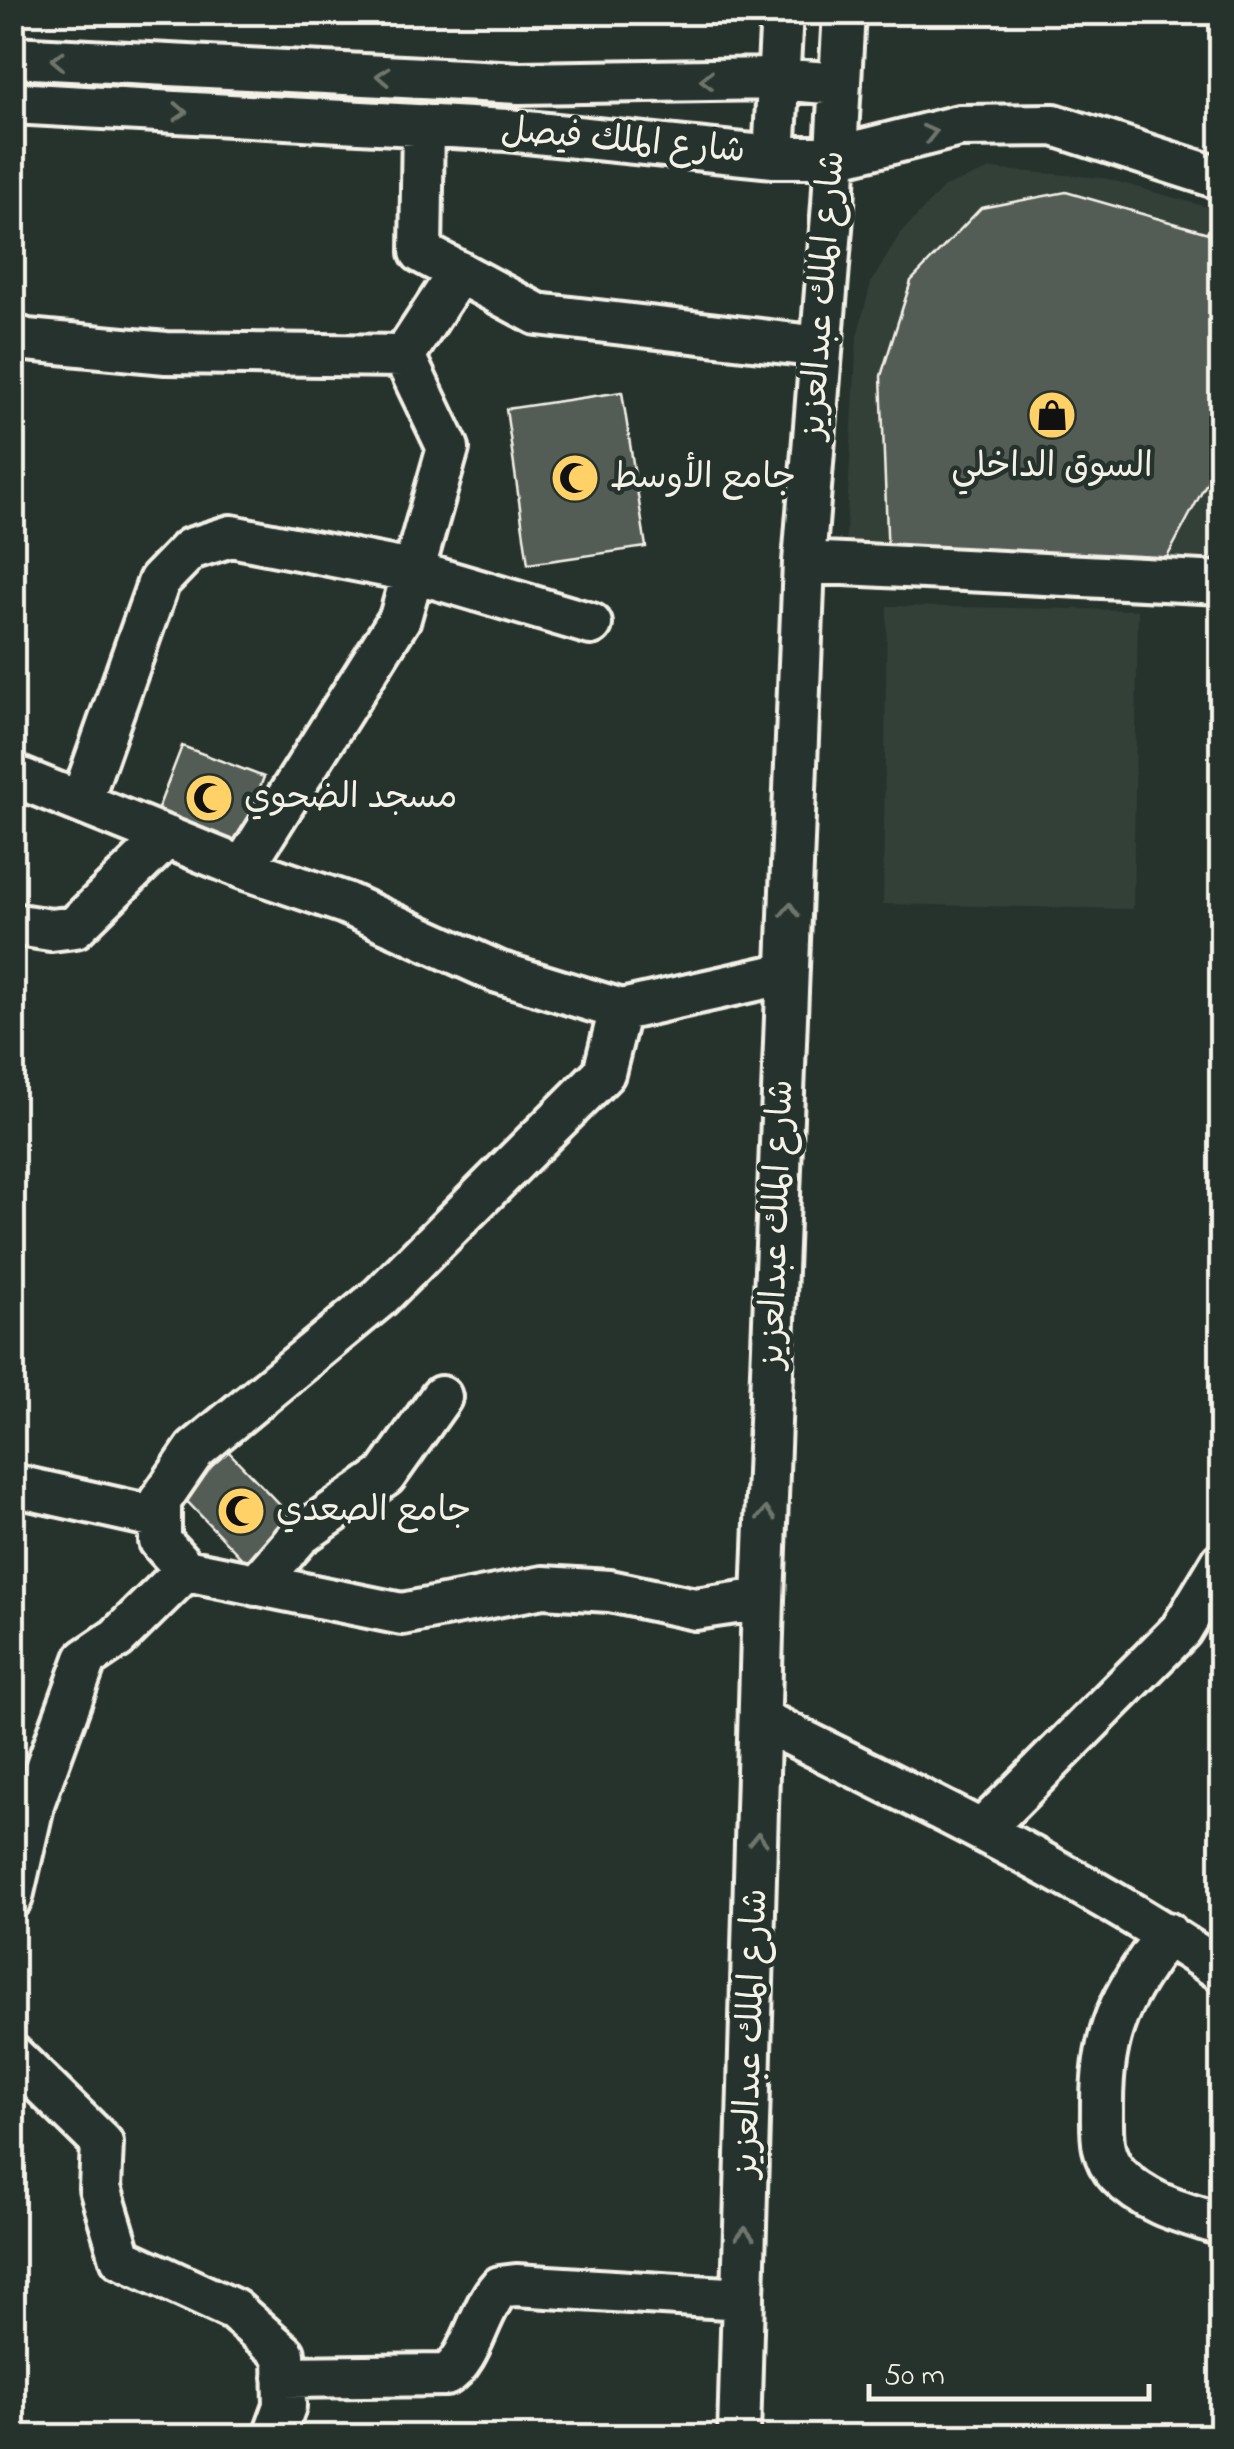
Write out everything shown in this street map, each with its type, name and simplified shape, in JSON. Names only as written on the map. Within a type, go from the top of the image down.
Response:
[{"type":"street","name":"شارع الملك عبدالعزيز","points":[[774,156],[782,12]]},
{"type":"street","name":"شارع الملك عبدالعزيز","points":[[739,2436],[763,1599],[804,562],[844,12]]},
{"type":"street","points":[[12,57],[518,83],[776,79],[840,84]]},
{"type":"street","name":"شارع الملك فيصل","points":[[12,103],[507,130],[774,156],[836,157],[959,126],[1054,125],[1222,179]]},
{"type":"street","points":[[422,125],[421,252],[536,314],[821,347]]},
{"type":"street","points":[[404,356],[459,272]]},
{"type":"street","points":[[12,335],[28,340],[166,354],[404,356]]},
{"type":"street","points":[[243,868],[400,618],[448,448],[404,356]]},
{"type":"street","points":[[80,802],[159,580],[190,549],[231,536],[411,571],[590,624]]},
{"type":"street","points":[[804,562],[1222,583]]},
{"type":"street","points":[[12,775],[243,868],[345,903],[498,972],[620,1009],[788,974]]},
{"type":"street","points":[[12,924],[51,930],[75,927],[167,837]]},
{"type":"street","points":[[620,1009],[604,1073],[380,1297],[195,1450],[160,1501],[160,1541],[186,1570],[402,1614],[543,1586],[610,1591],[695,1610],[763,1599]]},
{"type":"street","points":[[256,1584],[300,1534],[385,1476],[441,1397]]},
{"type":"street","points":[[12,1485],[160,1518]]},
{"type":"street","points":[[982,1830],[1181,1630],[1222,1562]]},
{"type":"street","points":[[12,1897],[34,1802],[86,1659],[117,1638],[186,1570]]},
{"type":"street","points":[[762,1720],[982,1830],[1166,1933],[1222,1970]]},
{"type":"street","points":[[1166,1933],[1130,1984],[1109,2028],[1101,2075],[1102,2149],[1117,2174],[1152,2203],[1222,2225]]},
{"type":"street","points":[[12,2055],[102,2144],[100,2188],[121,2258],[234,2310],[284,2354],[284,2406],[274,2436]]},
{"type":"street","points":[[284,2378],[446,2375],[457,2369],[488,2300],[500,2287],[744,2299]]},
{"type":"shaded area","name":"السوق الداخلي","points":[[991,169],[1104,178],[1221,211],[1221,600],[843,587],[857,336],[871,283],[900,234],[944,187]]},
{"type":"shaded area","points":[[887,606],[1138,610],[1133,909],[883,904]]},
{"type":"building","name":"السوق الداخلي","points":[[1066,192],[1222,237],[1222,454],[1164,563],[888,559],[881,376],[911,281],[981,208]]},
{"type":"building","name":"جامع الأوسط","points":[[622,392],[646,547],[528,564],[506,409]]},
{"type":"building","name":"مسجد الضحوي","points":[[182,746],[264,777],[236,850],[154,819]]},
{"type":"building","name":"جامع الصعدي","points":[[228,1451],[300,1526],[253,1570],[181,1495]]},
{"type":"place","name":"السوق الداخلي","points":[[1052,415]]},
{"type":"place","name":"جامع الأوسط","points":[[575,478]]},
{"type":"place","name":"مسجد الضحوي","points":[[209,798]]},
{"type":"place","name":"جامع الصعدي","points":[[241,1511]]}]
